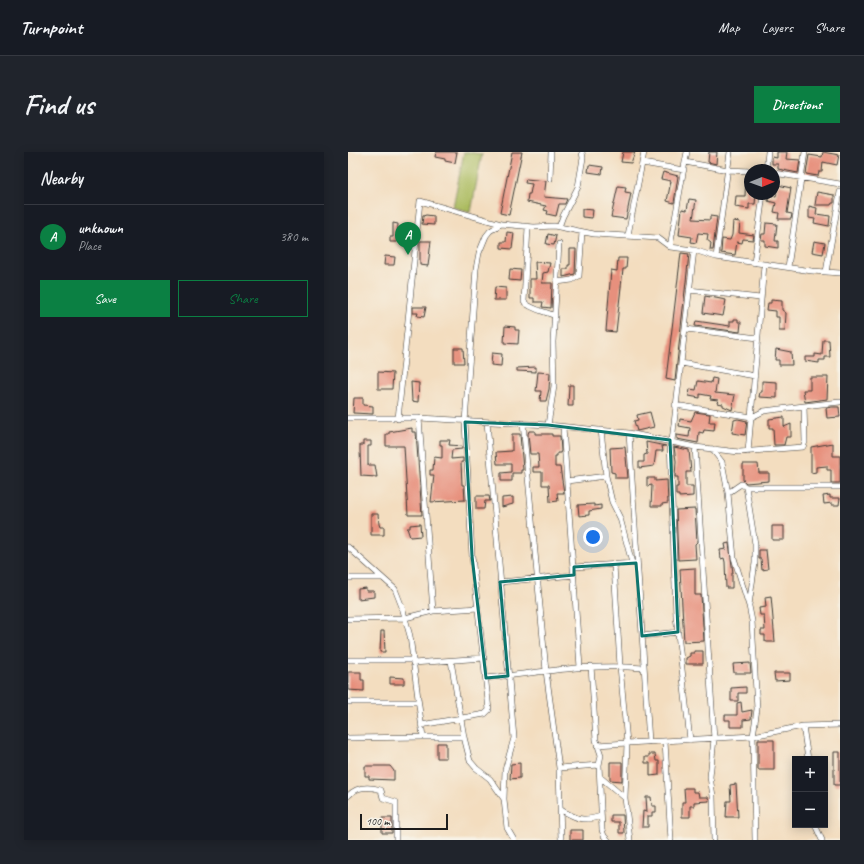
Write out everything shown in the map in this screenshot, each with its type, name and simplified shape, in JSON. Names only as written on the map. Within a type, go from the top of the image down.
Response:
[{"type":"street","points":[[550,179],[551,152]]},
{"type":"street","points":[[559,227],[562,216],[578,187],[583,158],[582,152]]},
{"type":"street","points":[[628,235],[644,152]]},
{"type":"street","points":[[670,247],[687,152]]},
{"type":"street","points":[[716,257],[730,152]]},
{"type":"street","points":[[767,164],[768,152]]},
{"type":"street","points":[[788,267],[805,152]]},
{"type":"street","points":[[685,162],[728,170],[744,171]]},
{"type":"street","points":[[642,163],[684,170]]},
{"type":"street","points":[[780,174],[840,184]]},
{"type":"street","points":[[826,272],[840,192]]},
{"type":"street","points":[[754,263],[762,200]]},
{"type":"street","points":[[398,419],[420,201],[501,224],[528,227],[559,227],[582,232],[658,238],[670,247],[694,250],[716,257],[764,265],[840,273]]},
{"type":"street","points":[[421,725],[488,712],[484,658],[472,556],[465,422],[479,253],[490,231],[501,224]]},
{"type":"street","points":[[528,227],[524,302],[529,307],[545,311],[555,316]]},
{"type":"street","points":[[557,282],[572,280],[579,276],[582,232]]},
{"type":"street","points":[[548,425],[554,386],[555,316],[559,244]]},
{"type":"street","points":[[690,740],[678,632],[671,440],[686,329],[694,250]]},
{"type":"street","points":[[748,452],[764,265]]},
{"type":"street","points":[[689,290],[760,298]]},
{"type":"street","points":[[686,329],[758,338]]},
{"type":"street","points":[[681,363],[755,376]]},
{"type":"street","points":[[675,405],[752,416],[764,410],[840,402]]},
{"type":"street","points":[[348,418],[419,418],[465,422],[548,425],[629,433],[671,440],[695,447],[748,452],[802,447],[805,442],[804,406]]},
{"type":"street","points":[[419,418],[433,611]]},
{"type":"street","points":[[487,422],[514,738],[505,770],[504,798],[507,828],[514,840]]},
{"type":"street","points":[[523,423],[546,671],[559,768],[561,840]]},
{"type":"street","points":[[563,427],[574,567],[575,616],[580,666]]},
{"type":"street","points":[[601,430],[606,476],[612,502],[620,518],[634,563]]},
{"type":"street","points":[[629,433],[634,563],[642,636],[649,742]]},
{"type":"street","points":[[695,447],[714,739],[710,777],[713,796],[714,840]]},
{"type":"street","points":[[712,449],[722,462],[728,493],[734,558],[749,606],[756,674],[757,709],[753,736],[755,840]]},
{"type":"street","points":[[567,481],[606,476]]},
{"type":"street","points":[[728,493],[741,484],[746,487],[840,487]]},
{"type":"street","points":[[746,487],[755,544],[755,563],[749,606]]},
{"type":"street","points":[[348,547],[395,589],[410,636],[412,661],[423,737]]},
{"type":"street","points":[[574,567],[634,563]]},
{"type":"street","points":[[614,564],[620,666],[627,743],[625,798],[630,840]]},
{"type":"street","points":[[500,582],[537,580],[574,575]]},
{"type":"street","points":[[348,578],[381,578]]},
{"type":"street","points":[[348,619],[405,618],[433,611],[478,608]]},
{"type":"street","points":[[642,636],[678,632]]},
{"type":"street","points":[[348,660],[451,661],[484,658]]},
{"type":"street","points":[[451,661],[464,737],[470,761],[490,779],[504,798]]},
{"type":"street","points":[[486,678],[580,666],[620,666],[643,668]]},
{"type":"street","points":[[591,666],[598,745],[601,755],[599,765],[602,830],[604,836],[608,840]]},
{"type":"street","points":[[348,702],[418,702]]},
{"type":"street","points":[[598,745],[753,736],[803,726],[840,725]]},
{"type":"street","points":[[803,726],[808,756]]},
{"type":"street","points":[[348,738],[464,737]]},
{"type":"street","points":[[665,742],[671,840]]},
{"type":"street","points":[[559,768],[599,765]]},
{"type":"street","points":[[600,777],[625,798]]},
{"type":"street","points":[[348,796],[353,791],[369,786],[381,790],[383,798],[396,802],[396,840]]},
{"type":"street","points":[[561,810],[576,818],[587,820],[601,816]]},
{"type":"street","points":[[816,828],[822,840]]},
{"type":"highlighted area","points":[[465,422],[548,425],[670,440],[678,632],[642,636],[636,563],[574,567],[574,575],[500,582],[508,676],[486,678],[472,556]]},
{"type":"green space","points":[[464,152],[482,154],[471,212],[452,207]]},
{"type":"building","points":[[436,152],[457,152],[455,163],[435,157]]},
{"type":"building","points":[[512,152],[522,152],[509,215],[500,213]]},
{"type":"building","points":[[623,152],[635,152],[631,163],[621,162]]},
{"type":"building","points":[[709,152],[717,152],[716,164],[708,162]]},
{"type":"building","points":[[777,152],[787,152],[786,159],[800,160],[798,173],[780,169],[780,164],[772,164],[772,157],[777,158]]},
{"type":"building","points":[[823,152],[839,155],[837,165],[823,162],[822,172],[819,172],[818,176],[806,174],[809,155],[822,157]]},
{"type":"building","points":[[589,165],[603,167],[602,174],[588,172]]},
{"type":"building","points":[[663,172],[678,176],[674,203],[667,201],[671,181],[661,179]]},
{"type":"building","points":[[526,179],[546,181],[544,197],[567,199],[565,204],[559,204],[556,216],[547,214],[548,211],[544,210],[546,206],[527,202],[532,184],[525,183]]},
{"type":"building","points":[[780,185],[791,188],[787,213],[792,214],[791,219],[778,219],[779,213],[774,212],[776,203],[768,201],[780,200]]},
{"type":"building","points":[[618,186],[626,187],[625,192],[631,193],[626,219],[611,217]]},
{"type":"building","points":[[817,192],[834,195],[834,203],[831,205],[815,205]]},
{"type":"building","points":[[736,196],[744,196],[744,200],[755,200],[755,204],[749,204],[749,209],[735,207]]},
{"type":"building","points":[[689,199],[696,200],[693,219],[710,220],[710,216],[717,217],[713,250],[710,250],[711,243],[707,240],[708,234],[698,233],[696,243],[691,242],[692,237],[679,235],[682,209],[687,210]]},
{"type":"building","points":[[809,206],[817,208],[816,214],[830,216],[829,226],[814,223],[815,219],[809,218]]},
{"type":"building","points":[[582,209],[593,210],[592,218],[582,217]]},
{"type":"building","points":[[423,216],[434,216],[434,225],[422,224]]},
{"type":"building","points":[[733,221],[740,222],[739,233],[754,235],[753,240],[743,239],[742,243],[737,242],[735,255],[721,253],[722,239],[730,240],[732,235]]},
{"type":"building","points":[[393,223],[398,224],[397,242],[390,242],[390,237],[393,237]]},
{"type":"building","points":[[766,223],[777,224],[775,241],[778,241],[778,248],[765,246],[765,240],[761,240],[762,234],[765,234]]},
{"type":"building","points":[[507,232],[514,233],[512,249],[501,248],[501,242],[506,242]]},
{"type":"building","points":[[548,234],[556,236],[554,245],[546,244]]},
{"type":"building","points":[[420,241],[431,241],[428,266],[420,265]]},
{"type":"building","points":[[814,241],[825,243],[823,254],[812,252]]},
{"type":"building","points":[[570,249],[576,249],[575,274],[563,277],[563,269],[568,269],[568,265],[570,265]]},
{"type":"building","points":[[681,253],[689,254],[675,381],[666,379]]},
{"type":"building","points":[[385,256],[395,257],[394,265],[384,265]]},
{"type":"building","points":[[618,258],[627,258],[626,269],[623,269],[616,332],[606,331],[611,270],[617,271]]},
{"type":"building","points":[[535,262],[550,263],[548,272],[543,273],[542,283],[552,283],[551,308],[542,307],[543,302],[534,302],[534,298],[530,298],[530,279],[536,279]]},
{"type":"building","points":[[510,269],[521,270],[520,281],[509,280]]},
{"type":"building","points":[[495,287],[506,288],[506,300],[494,300]]},
{"type":"building","points":[[705,296],[726,300],[723,316],[703,313]]},
{"type":"building","points":[[771,300],[782,301],[782,310],[786,313],[785,331],[779,331],[779,317],[776,317],[776,311],[767,310],[768,303],[771,303]]},
{"type":"building","points":[[413,307],[426,307],[424,317],[417,316],[418,313],[413,313]]},
{"type":"building","points":[[734,319],[738,319],[738,322],[741,322],[740,332],[695,326],[696,321],[730,326],[730,321],[734,321]]},
{"type":"building","points":[[505,326],[515,327],[515,330],[519,330],[518,344],[504,343]]},
{"type":"building","points":[[823,340],[829,340],[830,357],[825,357],[825,360],[819,360],[819,363],[805,361],[805,357],[815,357],[815,354],[822,355]]},
{"type":"building","points":[[454,348],[463,348],[464,363],[454,363]]},
{"type":"building","points":[[776,349],[791,352],[792,365],[779,365],[779,360],[775,360]]},
{"type":"building","points":[[492,353],[502,354],[501,366],[491,365]]},
{"type":"building","points":[[536,367],[536,372],[517,371],[517,368]]},
{"type":"building","points":[[378,372],[393,373],[392,389],[378,389]]},
{"type":"building","points":[[538,372],[550,373],[549,389],[546,401],[540,401],[541,391],[536,391]]},
{"type":"building","points":[[810,377],[828,377],[827,399],[805,402],[803,390],[810,390]]},
{"type":"building","points":[[712,378],[717,379],[715,393],[735,395],[732,410],[723,406],[723,404],[717,403],[718,400],[710,399],[711,396],[700,394],[700,398],[689,396],[690,389],[696,390],[698,381],[711,383]]},
{"type":"building","points":[[762,381],[777,382],[777,398],[759,397],[760,392],[762,392]]},
{"type":"building","points":[[411,382],[419,383],[418,402],[412,401]]},
{"type":"building","points":[[569,385],[573,385],[573,406],[568,406]]},
{"type":"building","points":[[354,398],[363,398],[363,405],[373,406],[373,414],[353,413]]},
{"type":"building","points":[[839,407],[840,417],[827,418],[826,408]]},
{"type":"building","points":[[650,412],[654,427],[637,431],[634,421],[638,420],[637,415]]},
{"type":"building","points":[[695,412],[710,414],[709,422],[715,422],[714,431],[704,430],[703,433],[699,432],[698,443],[677,439],[677,435],[689,437],[690,428],[679,426],[680,419],[691,421]]},
{"type":"building","points":[[784,417],[784,427],[791,424],[791,437],[786,437],[784,445],[774,445],[773,428],[769,428],[769,419]]},
{"type":"building","points":[[738,419],[747,421],[745,435],[732,433],[734,420]]},
{"type":"building","points":[[412,428],[412,432],[416,432],[422,515],[408,515],[404,446],[386,446],[386,434],[389,434],[389,432]]},
{"type":"building","points":[[529,431],[535,431],[535,434],[552,434],[552,436],[560,436],[561,451],[560,453],[557,453],[557,456],[555,456],[555,467],[560,467],[564,493],[557,493],[558,501],[550,502],[549,485],[542,485],[542,472],[533,472],[533,467],[539,467],[538,454],[530,454]]},
{"type":"building","points":[[512,434],[520,434],[523,470],[521,470],[521,473],[512,473],[512,481],[501,481],[501,473],[511,472],[511,464],[497,464],[496,452],[512,451]]},
{"type":"building","points":[[440,440],[450,440],[449,445],[462,446],[462,449],[452,450],[451,459],[463,458],[463,462],[461,462],[462,485],[464,485],[465,500],[431,502],[434,475],[430,475],[430,470],[433,470],[434,457],[442,458],[442,445],[440,445]]},
{"type":"building","points":[[363,441],[371,441],[371,446],[368,446],[368,465],[375,465],[377,477],[361,476],[360,445],[363,445]]},
{"type":"building","points":[[646,442],[666,446],[662,446],[663,451],[656,451],[654,466],[639,468],[639,462],[644,462],[644,455],[647,454]]},
{"type":"building","points":[[833,443],[833,456],[840,456],[840,483],[831,483],[831,470],[827,470],[827,466],[816,467],[816,472],[811,473],[811,447]]},
{"type":"building","points":[[625,447],[628,478],[615,478],[615,473],[611,472],[610,448]]},
{"type":"building","points":[[674,447],[689,450],[691,472],[686,472],[686,486],[693,486],[693,496],[679,497],[679,495],[676,495],[678,477],[675,477],[676,461]]},
{"type":"building","points":[[743,464],[758,464],[759,473],[769,473],[769,481],[746,483],[743,480]]},
{"type":"building","points":[[647,478],[655,478],[655,481],[667,480],[668,503],[662,504],[662,506],[651,506],[652,485],[647,486]]},
{"type":"building","points":[[830,495],[830,498],[840,498],[839,505],[832,505],[832,503],[824,504],[823,496]]},
{"type":"building","points":[[476,496],[489,496],[490,501],[485,501],[484,509],[476,509]]},
{"type":"building","points":[[513,497],[513,504],[502,507],[502,498]]},
{"type":"building","points":[[594,504],[594,506],[601,505],[601,509],[589,511],[589,515],[579,516],[578,505]]},
{"type":"building","points":[[695,509],[697,542],[695,544],[696,559],[678,560],[676,510]]},
{"type":"building","points":[[371,514],[378,514],[380,527],[384,527],[384,535],[371,535]]},
{"type":"building","points":[[420,524],[421,536],[410,537],[407,528],[410,528],[410,525]]},
{"type":"building","points":[[772,526],[784,526],[784,540],[772,540]]},
{"type":"building","points":[[729,543],[733,573],[732,588],[726,588],[725,562],[724,558],[721,559],[720,550],[726,549],[725,544]]},
{"type":"building","points":[[759,550],[766,550],[768,569],[762,570],[761,559],[759,559]]},
{"type":"building","points":[[695,568],[695,595],[701,595],[704,641],[684,642],[680,569]]},
{"type":"building","points":[[366,588],[366,591],[374,591],[374,597],[358,599],[358,589]]},
{"type":"building","points":[[771,596],[775,642],[767,642],[765,641],[765,635],[761,635],[761,630],[765,630],[764,615],[760,615],[759,608],[766,607],[765,597]]},
{"type":"building","points":[[381,631],[384,631],[385,652],[380,652]]},
{"type":"building","points":[[694,651],[703,651],[703,664],[686,664],[686,658],[690,656],[690,653],[694,653]]},
{"type":"building","points":[[750,663],[751,673],[734,673],[733,664]]},
{"type":"building","points":[[348,672],[361,672],[361,680],[364,680],[364,691],[348,690]]},
{"type":"building","points":[[774,673],[790,673],[790,680],[775,681]]},
{"type":"building","points":[[390,677],[404,678],[404,684],[390,684]]},
{"type":"building","points":[[746,687],[746,693],[738,693],[738,701],[731,701],[731,688]]},
{"type":"building","points":[[741,702],[742,712],[752,710],[751,719],[743,720],[743,727],[730,727],[730,720],[725,720],[725,715],[737,715],[737,703]]},
{"type":"building","points":[[758,740],[774,740],[774,770],[758,770]]},
{"type":"building","points":[[437,743],[446,743],[446,758],[437,758]]},
{"type":"building","points":[[834,752],[840,752],[840,785],[834,785]]},
{"type":"building","points":[[649,754],[655,754],[656,761],[659,761],[659,775],[650,776],[650,763],[645,763],[645,757],[649,757]]},
{"type":"building","points":[[610,762],[622,762],[622,781],[610,780]]},
{"type":"building","points":[[520,763],[520,778],[510,779],[511,764]]},
{"type":"building","points":[[365,766],[390,766],[394,771],[394,780],[369,779],[369,776],[365,776]]},
{"type":"building","points":[[736,784],[738,817],[726,817],[727,801],[731,801],[730,785]]},
{"type":"building","points":[[684,788],[693,788],[693,792],[698,792],[699,797],[708,797],[709,801],[694,802],[694,806],[690,806],[690,817],[682,817],[682,802],[685,802]]},
{"type":"building","points":[[646,797],[651,797],[652,806],[656,806],[656,812],[652,812],[652,816],[648,816],[648,827],[642,827],[643,811],[647,812]]},
{"type":"building","points":[[611,815],[623,815],[624,833],[619,833],[619,822],[611,822]]},
{"type":"building","points":[[382,818],[392,818],[392,833],[382,833]]},
{"type":"building","points":[[570,830],[583,830],[583,840],[570,840]]},
{"type":"place","name":"unknown","points":[[408,255]]}]
